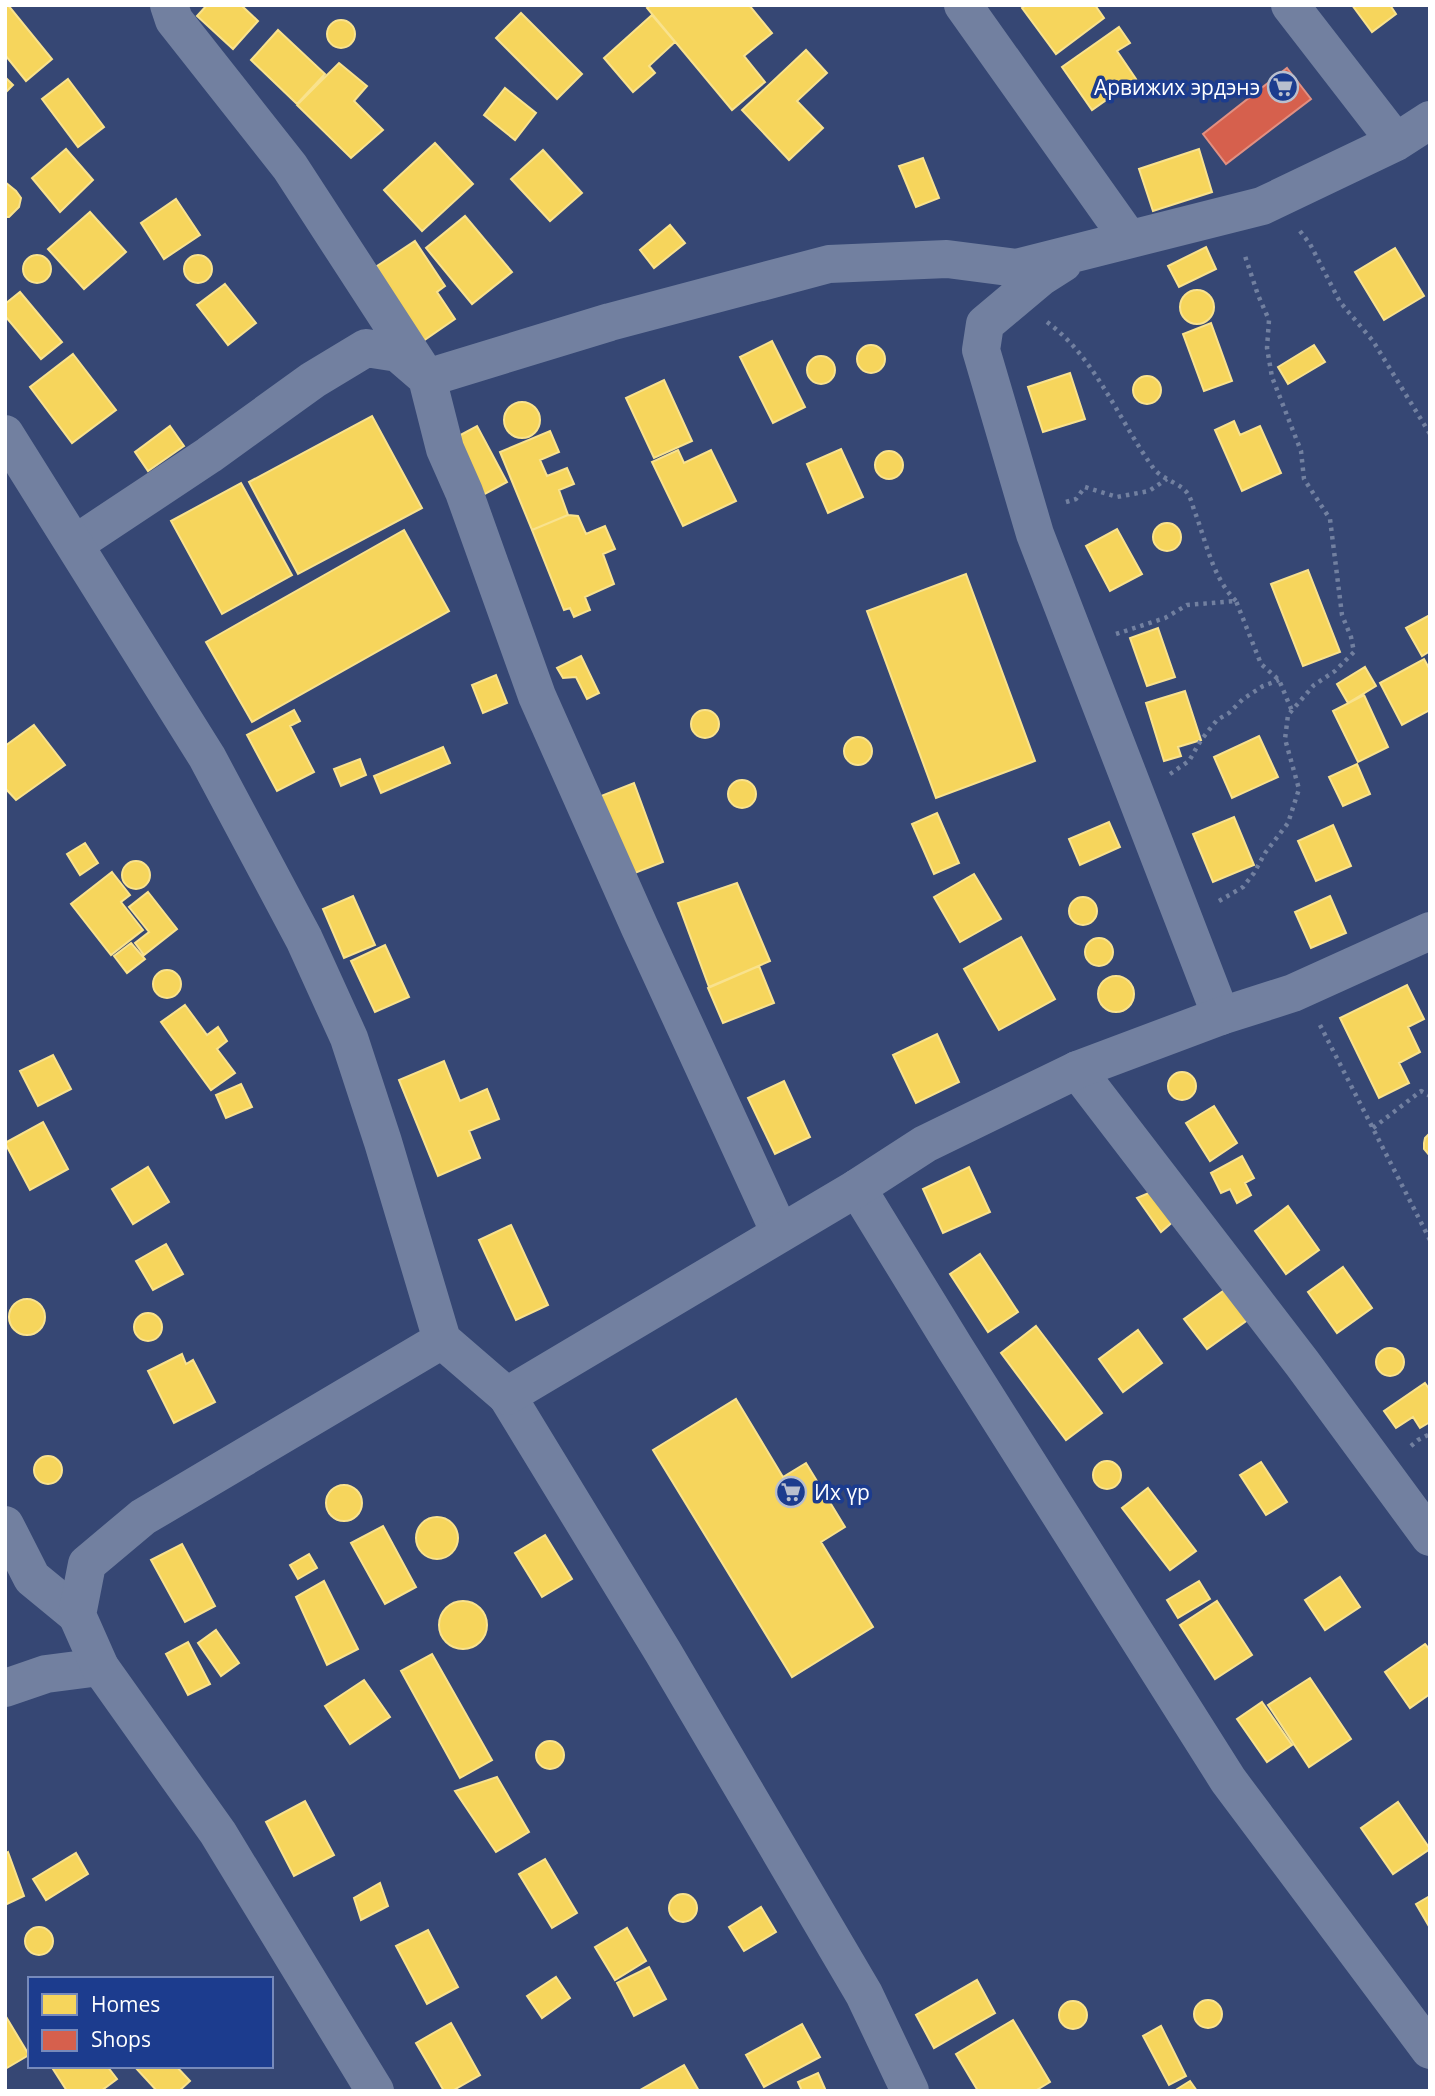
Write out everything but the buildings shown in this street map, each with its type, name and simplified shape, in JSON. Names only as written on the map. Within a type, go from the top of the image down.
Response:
[{"type":"street","points":[[169,5],[174,20],[290,167],[426,378],[445,449],[464,492],[537,696],[780,1233]]},
{"type":"street","points":[[963,5],[1129,239]]},
{"type":"street","points":[[1290,5],[1396,142]]},
{"type":"street","points":[[426,378],[610,322],[830,264],[947,259],[1016,268],[1262,206],[1396,142],[1430,120]]},
{"type":"street","points":[[1080,251],[1041,278],[985,324],[981,350],[1031,520],[1221,1016]]},
{"type":"street","points":[[75,544],[209,455],[313,380],[366,348],[398,354],[426,378]]},
{"type":"street","points":[[5,434],[207,757],[304,939],[349,1038],[442,1340],[507,1396],[670,1664],[857,1982],[910,2091]]},
{"type":"street","points":[[507,1396],[857,1188],[925,1144],[1077,1070],[1221,1016],[1293,993],[1430,931]]},
{"type":"street","points":[[1077,1070],[1302,1363],[1430,1537]]},
{"type":"street","points":[[857,1188],[1228,1780],[1430,2050]]},
{"type":"street","points":[[77,1615],[87,1564],[144,1517],[442,1340]]},
{"type":"street","points":[[5,1525],[32,1578],[77,1615],[100,1668],[218,1833],[375,2091]]},
{"type":"street","points":[[5,1688],[46,1674],[100,1668]]},
{"type":"path","points":[[1276,200],[1310,244],[1340,302],[1374,341],[1430,434]]},
{"type":"path","points":[[1183,919],[1243,887],[1288,823],[1299,789],[1285,739],[1288,715],[1314,685],[1335,671],[1354,652],[1342,615],[1330,519],[1304,479],[1301,451],[1272,377],[1267,348],[1269,320],[1243,250],[1222,216]]},
{"type":"path","points":[[1016,299],[1055,328],[1087,363],[1157,472],[1188,494],[1223,588],[1236,601],[1261,664],[1279,680],[1292,711]]},
{"type":"path","points":[[1031,520],[1076,499],[1086,487],[1118,497],[1149,491],[1167,479]]},
{"type":"path","points":[[1078,644],[1165,618],[1187,605],[1236,601]]},
{"type":"path","points":[[1132,784],[1171,774],[1189,761],[1200,740],[1217,720],[1263,686],[1279,680]]},
{"type":"path","points":[[1293,993],[1317,1017],[1430,1240]]},
{"type":"path","points":[[1373,1128],[1421,1091],[1430,1096]]},
{"type":"place","name":"Арвижих эрдэнэ","points":[[1283,87]]},
{"type":"place","name":"Их үр","points":[[791,1492]]}]
